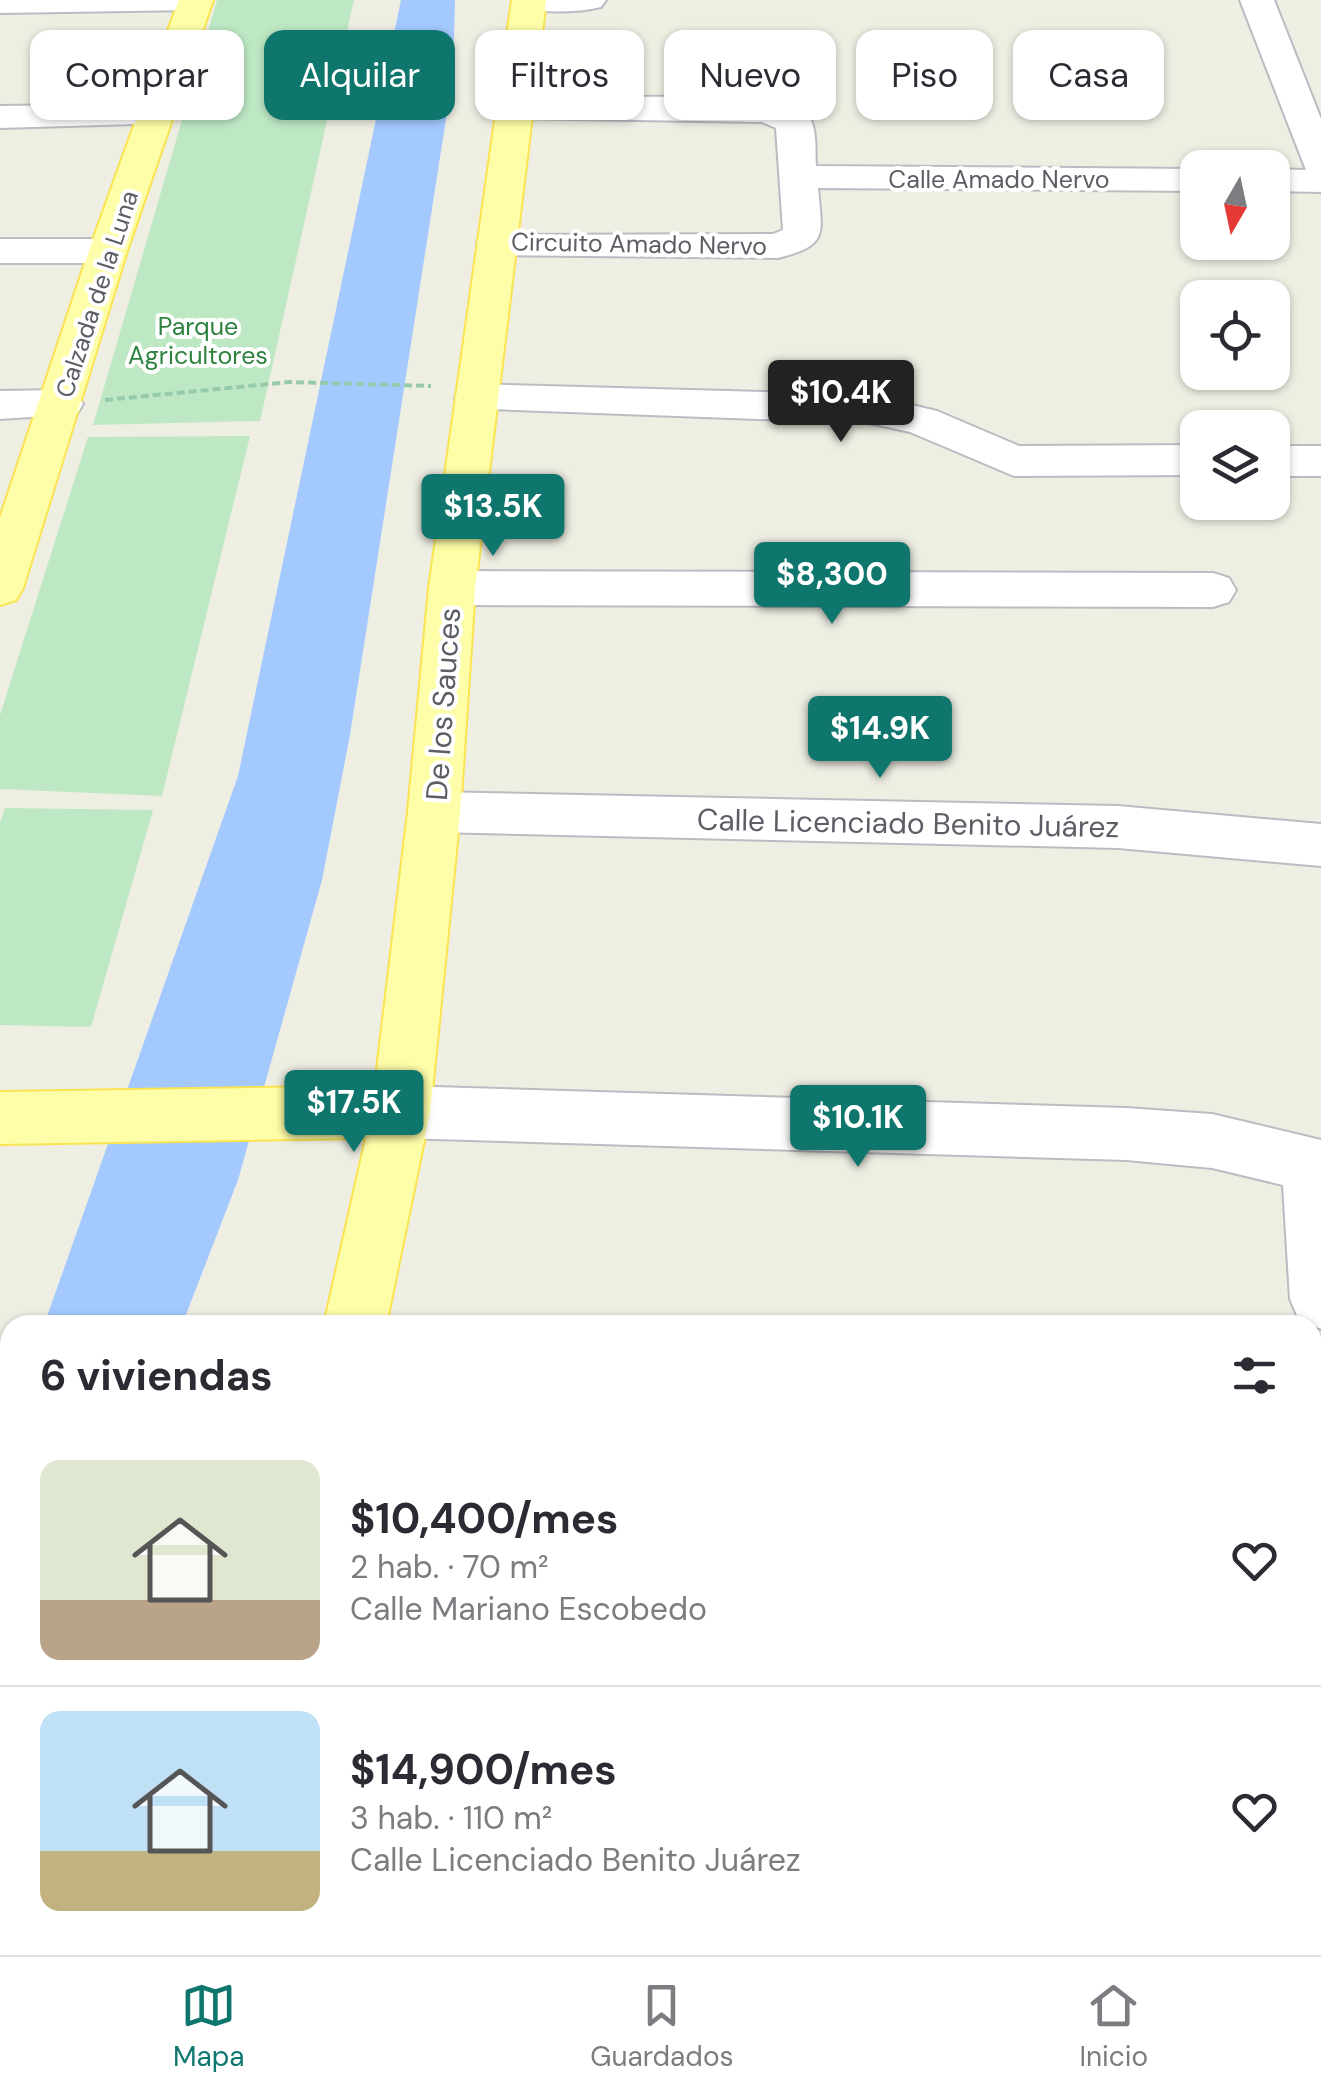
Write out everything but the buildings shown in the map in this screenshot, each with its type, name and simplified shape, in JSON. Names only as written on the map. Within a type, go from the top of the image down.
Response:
[{"type":"main road","name":"Calzada de la Luna","points":[[186,30],[196,0]]},
{"type":"main road","name":"De los Sauces","points":[[525,30],[529,0]]},
{"type":"main road","name":"Calzada de la Luna","points":[[0,588],[154,120]]},
{"type":"main road","name":"De los Sauces","points":[[357,1315],[401,1112],[434,812],[452,588],[514,120]]},
{"type":"main road","points":[[0,1118],[308,1110],[401,1112]]},
{"type":"street","points":[[0,3],[196,0]]},
{"type":"street","points":[[529,0],[590,0]]},
{"type":"street","points":[[1257,0],[1321,164]]},
{"type":"street","name":"Circuito Amado Nervo","points":[[496,242],[793,244],[803,236],[794,122],[767,111],[644,111]]},
{"type":"street","points":[[0,117],[30,117]]},
{"type":"street","name":"Calle Amado Nervo","points":[[800,178],[1180,180]]},
{"type":"street","points":[[1290,180],[1321,180]]},
{"type":"street","points":[[0,251],[108,251]]},
{"type":"street","points":[[476,398],[869,409],[922,422],[1014,461],[1180,460]]},
{"type":"street","points":[[0,405],[62,404]]},
{"type":"street","points":[[1290,461],[1321,461]]},
{"type":"street","points":[[452,588],[1213,590]]},
{"type":"street","name":"Calle Licenciado Benito Juárez","points":[[434,812],[1118,827],[1321,846]]},
{"type":"street","points":[[401,1112],[1126,1134],[1212,1141],[1316,1166],[1321,1299]]},
{"type":"path","points":[[62,404],[290,382],[413,386]]},
{"type":"green space","name":"Parque Agricultores","points":[[217,0],[354,0],[347,30],[264,30],[264,120],[327,120],[260,421],[93,425],[182,120],[244,120],[244,30],[208,30]]},
{"type":"green space","points":[[250,436],[162,796],[0,789],[0,715],[88,437]]},
{"type":"green space","points":[[5,808],[153,810],[91,1027],[0,1025],[0,822]]},
{"type":"water","points":[[401,0],[455,0],[454,30],[395,30]]},
{"type":"water","points":[[376,120],[446,120],[350,735],[322,880],[238,1180],[186,1315],[48,1315],[238,776]]}]
